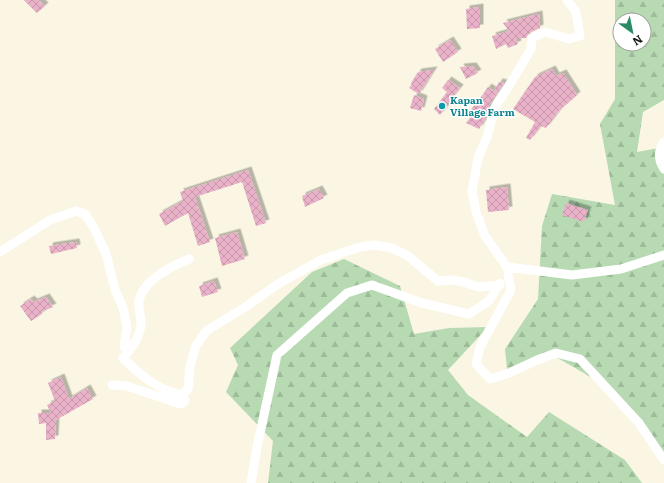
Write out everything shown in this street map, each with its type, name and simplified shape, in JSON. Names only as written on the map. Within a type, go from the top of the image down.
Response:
[{"type":"street","points":[[568,0],[576,12],[580,36],[569,39],[544,32],[532,38],[531,49],[495,107],[487,137],[478,158],[472,191],[476,212],[485,236],[507,267],[511,290],[480,347],[476,364],[490,379],[509,373],[556,353],[580,359],[639,423],[664,460]]},
{"type":"street","points":[[664,142],[659,156],[660,163],[664,169]]},
{"type":"street","points":[[0,252],[50,220],[76,211],[85,214],[94,228],[106,254],[115,289],[123,308],[127,327],[124,346],[128,352]]},
{"type":"street","points":[[181,395],[188,389],[190,366],[196,346],[206,331],[247,306],[278,284],[321,260],[360,247],[374,245],[392,248],[408,256],[438,281],[452,280],[478,287],[500,285]]},
{"type":"street","points":[[507,267],[572,275],[621,268],[664,255]]},
{"type":"street","points":[[112,385],[126,386],[180,404],[185,400],[181,395],[161,388],[142,376],[122,358],[128,352],[138,336],[141,324],[139,302],[141,296],[159,275],[172,266],[189,259]]},
{"type":"street","points":[[251,483],[257,447],[277,355],[347,293],[372,285],[422,303],[469,314],[489,301],[500,285],[507,267]]},
{"type":"green space","points":[[615,0],[664,0],[664,100],[643,112],[637,152],[664,147],[664,458],[596,380],[554,356],[526,368],[507,369],[505,349],[538,299],[542,226],[552,194],[615,205],[600,124],[615,99],[615,52],[652,52],[652,12],[615,12]]},
{"type":"green space","points":[[344,259],[400,286],[414,334],[449,328],[488,327],[448,370],[468,395],[527,437],[549,412],[625,460],[642,483],[268,483],[273,441],[226,392],[238,365],[230,348],[312,272]]},
{"type":"building","points":[[24,0],[39,0],[45,6],[37,13]]},
{"type":"building","points":[[480,7],[480,28],[467,29],[466,9]]},
{"type":"building","points":[[539,14],[540,28],[529,33],[526,38],[516,38],[518,44],[508,48],[506,44],[496,49],[492,36],[509,31],[503,23]]},
{"type":"building","points":[[450,40],[458,52],[443,62],[435,49]]},
{"type":"building","points":[[473,66],[478,73],[466,79],[460,67]]},
{"type":"building","points":[[552,69],[556,76],[563,73],[577,95],[559,111],[546,128],[541,126],[530,140],[526,138],[535,122],[513,109],[535,77]]},
{"type":"building","points":[[434,70],[419,94],[409,88],[418,72]]},
{"type":"building","points":[[448,80],[460,88],[440,115],[434,109],[447,92],[442,88]]},
{"type":"building","points":[[499,82],[504,83],[490,104],[485,119],[479,129],[466,123],[473,114],[469,112],[488,87],[494,91]]},
{"type":"building","points":[[414,95],[424,99],[421,111],[410,108]]},
{"type":"building","points":[[248,170],[266,223],[256,226],[242,182],[195,197],[210,242],[198,246],[188,213],[165,226],[159,214],[183,201],[180,192]]},
{"type":"building","points":[[507,187],[509,210],[488,212],[486,190]]},
{"type":"building","points":[[319,189],[324,198],[305,207],[302,196]]},
{"type":"building","points":[[566,203],[588,210],[584,222],[562,215]]},
{"type":"building","points":[[237,232],[245,259],[222,266],[215,238]]},
{"type":"building","points":[[76,242],[77,248],[51,254],[49,246]]},
{"type":"building","points":[[214,281],[218,292],[202,297],[199,286]]},
{"type":"building","points":[[46,297],[53,307],[41,312],[42,314],[31,321],[20,306],[31,299],[34,302]]},
{"type":"building","points":[[61,377],[69,399],[87,388],[93,399],[56,420],[55,439],[46,440],[46,423],[39,424],[38,413],[51,413],[47,405],[55,401],[48,383]]},
{"type":"place","name":"Kapan Village Farm","points":[[442,106]]}]
